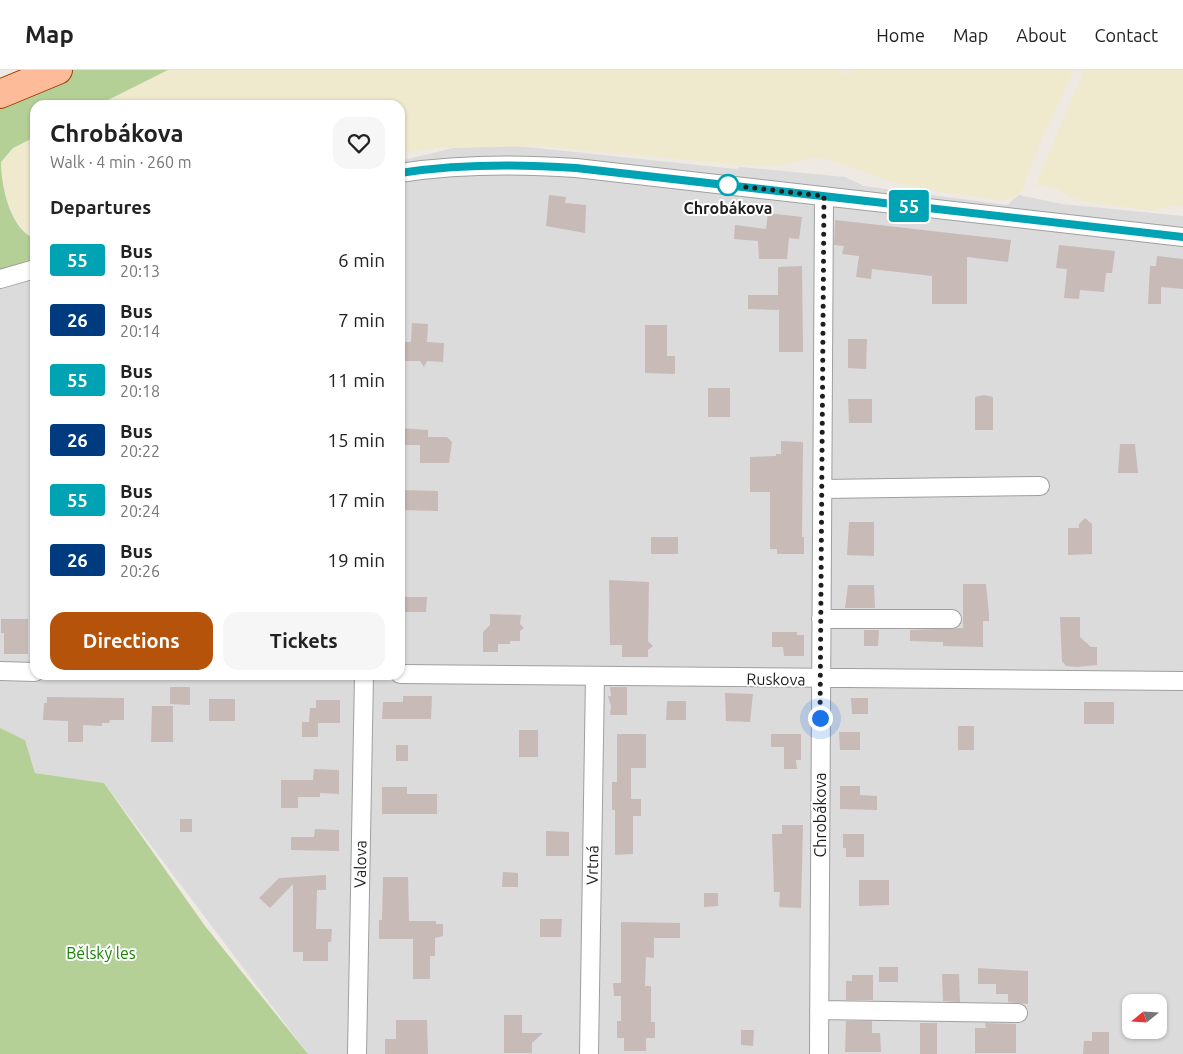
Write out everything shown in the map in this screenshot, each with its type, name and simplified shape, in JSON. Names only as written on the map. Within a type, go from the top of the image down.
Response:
[{"type":"main road","points":[[0,94],[58,70]]},
{"type":"street","points":[[405,172],[470,165],[525,165],[576,168],[1183,237]]},
{"type":"street","name":"Chrobákova","points":[[819,1054],[824,196]]},
{"type":"street","points":[[0,279],[30,270]]},
{"type":"street","points":[[822,489],[1040,486]]},
{"type":"street","points":[[821,620],[952,619]]},
{"type":"street","points":[[0,671],[30,672]]},
{"type":"street","name":"Ruskova","points":[[405,674],[1183,681]]},
{"type":"street","name":"Vrtná","points":[[589,1054],[595,676]]},
{"type":"street","name":"Valova","points":[[357,1054],[364,680]]},
{"type":"street","points":[[819,1010],[1018,1013]]},
{"type":"shaded area","points":[[168,70],[841,70],[843,75],[850,73],[850,70],[1074,70],[1040,143],[1022,190],[1014,198],[998,200],[930,190],[889,181],[827,159],[811,158],[783,165],[741,165],[541,146],[438,148],[405,152],[405,100],[108,100]]},
{"type":"shaded area","points":[[1084,70],[1183,70],[1183,207],[1173,205],[1155,211],[1085,202],[1068,196],[1057,189],[1035,186]]},
{"type":"shaded area","points":[[30,140],[30,234],[18,223],[1,180],[1,162],[13,148]]},
{"type":"shaded area","points":[[517,146],[736,169],[740,167],[845,177],[864,186],[1007,205],[1019,195],[1062,204],[1183,216],[1183,1054],[308,1054],[104,783],[35,773],[25,740],[0,728],[0,264],[30,255],[30,680],[405,680],[405,160],[453,148]]},
{"type":"green space","points":[[54,70],[168,70],[108,100],[30,100],[30,140],[13,148],[1,162],[1,172],[5,194],[13,217],[26,234],[30,236],[30,270],[0,279],[0,92]]},
{"type":"green space","name":"Bělský les","points":[[0,728],[25,740],[35,773],[104,783],[205,926],[308,1054],[0,1054]]},
{"type":"building","points":[[549,195],[566,197],[565,203],[586,205],[585,233],[546,226]]},
{"type":"building","points":[[768,213],[802,217],[799,239],[789,238],[787,259],[759,259],[758,241],[734,239],[735,225],[766,229]]},
{"type":"building","points":[[835,220],[1011,240],[1008,262],[967,257],[967,304],[932,304],[932,276],[872,269],[871,279],[856,277],[859,256],[842,254],[844,246],[834,245]]},
{"type":"building","points":[[1059,245],[1115,251],[1112,273],[1106,273],[1104,292],[1080,290],[1079,299],[1064,298],[1067,269],[1056,268]]},
{"type":"building","points":[[1157,256],[1183,259],[1183,289],[1161,287],[1161,304],[1148,304],[1150,266],[1156,266]]},
{"type":"building","points":[[802,266],[803,352],[779,352],[779,310],[748,309],[748,295],[778,295],[778,267]]},
{"type":"building","points":[[412,323],[428,324],[427,342],[444,343],[443,362],[427,361],[424,367],[420,361],[405,361],[405,342],[411,342]]},
{"type":"building","points":[[645,325],[667,325],[667,356],[675,356],[675,374],[645,373]]},
{"type":"building","points":[[848,339],[867,339],[866,369],[848,368]]},
{"type":"building","points":[[708,388],[730,388],[730,417],[708,417]]},
{"type":"building","points":[[984,395],[993,397],[993,430],[975,430],[975,397]]},
{"type":"building","points":[[848,399],[872,399],[872,423],[849,423]]},
{"type":"building","points":[[405,428],[428,430],[428,437],[447,437],[452,442],[449,463],[420,463],[420,445],[405,445]]},
{"type":"building","points":[[781,441],[803,442],[802,537],[804,537],[804,554],[777,554],[777,549],[770,549],[770,492],[750,492],[750,457],[776,456],[776,454],[781,454]]},
{"type":"building","points":[[1120,444],[1135,444],[1138,473],[1118,473]]},
{"type":"building","points":[[405,490],[438,491],[438,511],[405,510]]},
{"type":"building","points":[[1085,518],[1092,524],[1092,554],[1068,555],[1068,528],[1079,528],[1079,524]]},
{"type":"building","points":[[849,522],[874,522],[874,556],[847,555]]},
{"type":"building","points":[[651,537],[678,537],[678,554],[651,554]]},
{"type":"building","points":[[609,580],[649,582],[648,641],[653,646],[648,650],[648,657],[622,657],[622,645],[610,645]]},
{"type":"building","points":[[963,584],[986,584],[989,621],[983,621],[983,647],[943,646],[943,642],[910,641],[910,630],[963,628]]},
{"type":"building","points":[[848,585],[874,585],[875,608],[845,608]]},
{"type":"building","points":[[405,597],[427,597],[426,612],[405,612]]},
{"type":"building","points":[[490,614],[521,615],[520,624],[524,628],[520,631],[520,641],[510,641],[510,644],[498,644],[498,652],[483,652],[483,632],[490,625]]},
{"type":"building","points":[[1060,617],[1080,617],[1080,637],[1091,647],[1097,647],[1097,665],[1066,666],[1062,661]]},
{"type":"building","points":[[1,619],[28,619],[28,654],[4,654],[4,633],[1,633]]},
{"type":"building","points":[[864,630],[879,630],[878,646],[864,646]]},
{"type":"building","points":[[772,632],[797,632],[797,635],[804,635],[804,656],[784,656],[783,647],[772,647]]},
{"type":"building","points":[[170,687],[190,687],[190,705],[170,704]]},
{"type":"building","points":[[610,687],[627,687],[627,715],[610,715],[611,706],[608,696],[611,696]]},
{"type":"building","points":[[725,693],[753,694],[750,722],[726,721]]},
{"type":"building","points":[[403,696],[432,696],[431,719],[382,719],[383,702],[403,702]]},
{"type":"building","points":[[47,697],[124,698],[124,720],[110,720],[109,723],[102,723],[102,726],[83,725],[83,742],[68,742],[68,721],[43,720],[44,703],[47,703]]},
{"type":"building","points":[[851,698],[868,698],[868,714],[852,714]]},
{"type":"building","points":[[209,699],[235,699],[235,721],[209,721]]},
{"type":"building","points":[[316,700],[340,700],[340,723],[318,723],[318,737],[302,737],[302,722],[309,722],[310,708],[316,708]]},
{"type":"building","points":[[667,701],[686,701],[686,720],[666,720]]},
{"type":"building","points":[[1084,702],[1114,702],[1114,724],[1084,724]]},
{"type":"building","points":[[152,706],[173,706],[173,742],[151,742]]},
{"type":"building","points":[[958,726],[974,726],[974,750],[958,750]]},
{"type":"building","points":[[519,730],[538,730],[538,757],[519,757]]},
{"type":"building","points":[[839,732],[860,732],[860,750],[840,750]]},
{"type":"building","points":[[617,734],[646,734],[646,768],[631,768],[631,799],[641,799],[641,816],[633,816],[633,854],[615,855],[615,810],[612,810],[612,782],[617,782]]},
{"type":"building","points":[[771,734],[801,734],[801,760],[796,760],[797,769],[784,769],[784,747],[771,747]]},
{"type":"building","points":[[396,745],[408,745],[408,761],[396,761]]},
{"type":"building","points":[[314,769],[339,770],[339,794],[320,793],[320,797],[298,797],[298,808],[281,808],[281,780],[313,780]]},
{"type":"building","points":[[840,786],[860,786],[860,795],[877,796],[877,810],[840,809]]},
{"type":"building","points":[[382,787],[407,787],[407,794],[437,794],[437,814],[382,814]]},
{"type":"building","points":[[180,819],[192,819],[192,832],[180,832]]},
{"type":"building","points":[[782,825],[803,825],[801,908],[779,907],[780,892],[774,892],[772,834],[782,834]]},
{"type":"building","points":[[315,829],[339,830],[339,851],[291,850],[291,837],[314,837]]},
{"type":"building","points":[[546,831],[569,832],[569,856],[546,856]]},
{"type":"building","points":[[843,834],[864,834],[864,857],[846,857],[846,848],[843,848]]},
{"type":"building","points":[[503,872],[518,873],[518,887],[502,887]]},
{"type":"building","points":[[326,875],[326,890],[317,890],[316,929],[332,929],[331,942],[328,942],[328,961],[303,961],[303,952],[293,952],[293,884],[270,908],[259,898],[279,878]]},
{"type":"building","points":[[383,877],[408,877],[409,921],[436,921],[436,924],[443,924],[443,936],[435,938],[435,956],[430,956],[430,979],[413,979],[413,939],[379,939],[379,920],[382,920]]},
{"type":"building","points":[[859,880],[889,880],[889,905],[859,906]]},
{"type":"building","points":[[704,893],[718,893],[718,906],[704,907]]},
{"type":"building","points":[[540,919],[562,919],[561,937],[540,937]]},
{"type":"building","points":[[621,922],[680,923],[680,938],[654,938],[654,958],[646,957],[645,986],[651,986],[651,1022],[655,1022],[655,1038],[646,1038],[646,1051],[624,1051],[624,1038],[617,1038],[617,1021],[621,1021],[621,996],[614,996],[613,983],[621,983]]},
{"type":"building","points":[[879,967],[898,967],[898,982],[879,982]]},
{"type":"building","points":[[978,968],[1028,971],[1028,1004],[1008,1002],[1008,994],[996,994],[996,984],[978,984]]},
{"type":"building","points":[[942,974],[959,974],[960,1002],[943,1001]]},
{"type":"building","points":[[852,975],[873,975],[873,1000],[846,1000],[846,981],[852,981]]},
{"type":"building","points":[[504,1015],[522,1015],[522,1033],[543,1033],[532,1043],[532,1053],[504,1053]]},
{"type":"building","points":[[396,1020],[427,1020],[428,1054],[385,1054],[385,1039],[396,1039]]},
{"type":"building","points":[[846,1021],[872,1021],[872,1033],[880,1033],[881,1052],[845,1052]]},
{"type":"building","points":[[920,1023],[937,1023],[937,1054],[920,1054]]},
{"type":"building","points":[[985,1023],[1016,1024],[1016,1053],[975,1053],[975,1028],[986,1028]]},
{"type":"building","points":[[741,1030],[754,1030],[753,1046],[741,1045]]},
{"type":"building","points":[[1092,1032],[1109,1032],[1109,1054],[1083,1054],[1084,1041],[1092,1041]]},
{"type":"bus line","name":"55","points":[[405,172],[470,165],[525,165],[576,168],[1183,237]]},
{"type":"place","name":"Chrobákova","points":[[728,185]]},
{"type":"route","points":[[728,185],[824,196],[820,718]]}]
